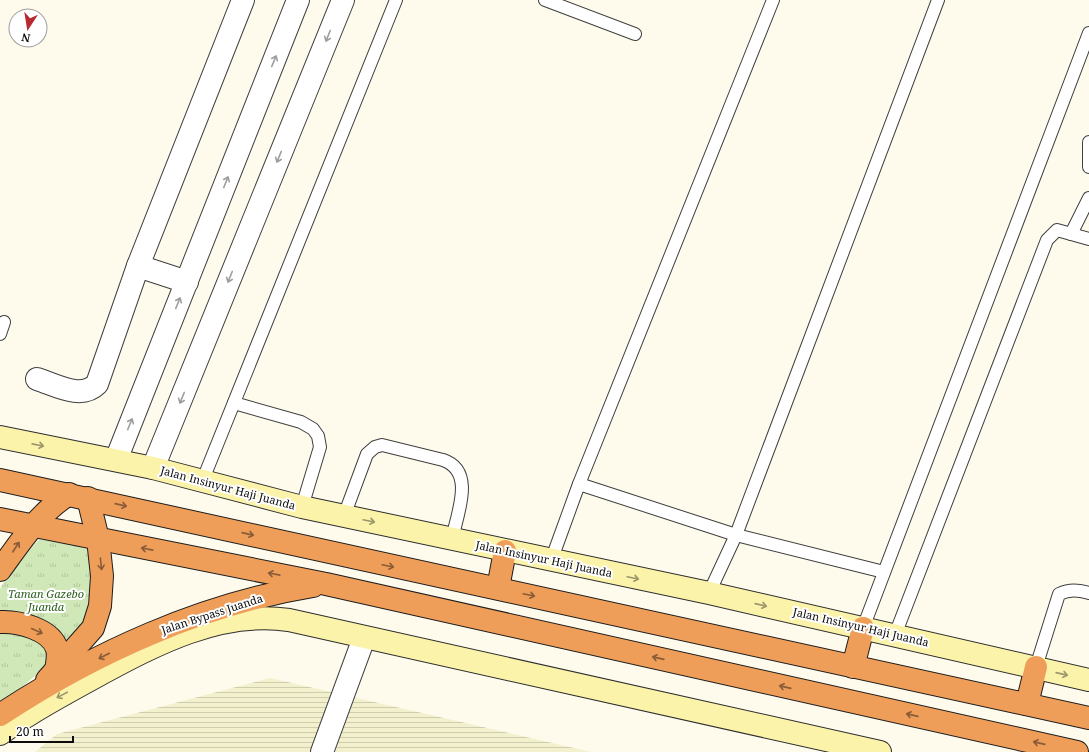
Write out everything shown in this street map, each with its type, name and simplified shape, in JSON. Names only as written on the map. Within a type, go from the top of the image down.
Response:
[{"type":"highway","points":[[0,480],[79,496],[356,559],[498,588],[1089,718]]},
{"type":"highway","points":[[0,570],[32,526],[52,507],[79,496]]},
{"type":"highway","name":"Jalan Bypass Juanda","points":[[38,690],[93,628],[100,606],[102,576],[98,539],[79,496]]},
{"type":"highway","points":[[0,519],[326,584],[1077,752]]},
{"type":"highway","points":[[498,588],[505,551]]},
{"type":"highway","name":"Jalan Bypass Juanda","points":[[0,715],[38,690],[114,650],[172,625],[287,590],[326,584]]},
{"type":"highway","points":[[0,622],[22,625],[51,638],[56,648],[58,658],[56,671]]},
{"type":"highway","points":[[853,667],[863,628]]},
{"type":"highway","points":[[1026,704],[1036,668]]},
{"type":"street","points":[[37,379],[77,392],[86,392],[97,384],[138,266],[243,0]]},
{"type":"street","points":[[116,460],[298,0]]},
{"type":"street","points":[[153,468],[343,0]]},
{"type":"street","points":[[138,266],[186,282]]},
{"type":"street","name":"Jalan Insinyur Haji Juanda","points":[[0,437],[153,468],[302,507],[551,561],[709,593],[1089,680]]},
{"type":"street","points":[[0,734],[37,708],[142,651],[225,621],[261,617],[289,620],[364,638],[880,752]]},
{"type":"street","points":[[322,752],[364,638]]},
{"type":"lane","points":[[202,482],[396,0]]},
{"type":"lane","points":[[545,0],[634,34]]},
{"type":"lane","points":[[551,561],[579,484],[773,0]]},
{"type":"lane","points":[[709,593],[736,535],[938,0]]},
{"type":"lane","points":[[863,628],[1089,33]]},
{"type":"lane","points":[[1089,142],[1089,167]]},
{"type":"lane","points":[[1071,234],[1089,198]]},
{"type":"lane","points":[[895,635],[1047,240],[1057,230],[1089,239]]},
{"type":"lane","points":[[0,334],[4,322]]},
{"type":"lane","points":[[234,403],[301,422],[313,429],[318,436],[320,447],[302,507]]},
{"type":"lane","points":[[344,516],[367,454],[375,447],[382,445],[453,463],[458,468],[462,476],[462,489],[452,539]]},
{"type":"lane","points":[[579,484],[736,535],[884,572]]},
{"type":"lane","points":[[1036,668],[1059,594],[1066,590],[1076,590],[1089,593]]},
{"type":"shaded area","points":[[270,678],[591,752],[35,752],[57,734]]},
{"type":"green space","name":"Taman Gazebo Juanda","points":[[45,533],[91,543],[97,582],[88,621],[66,649],[0,706],[0,589],[11,570]]}]
